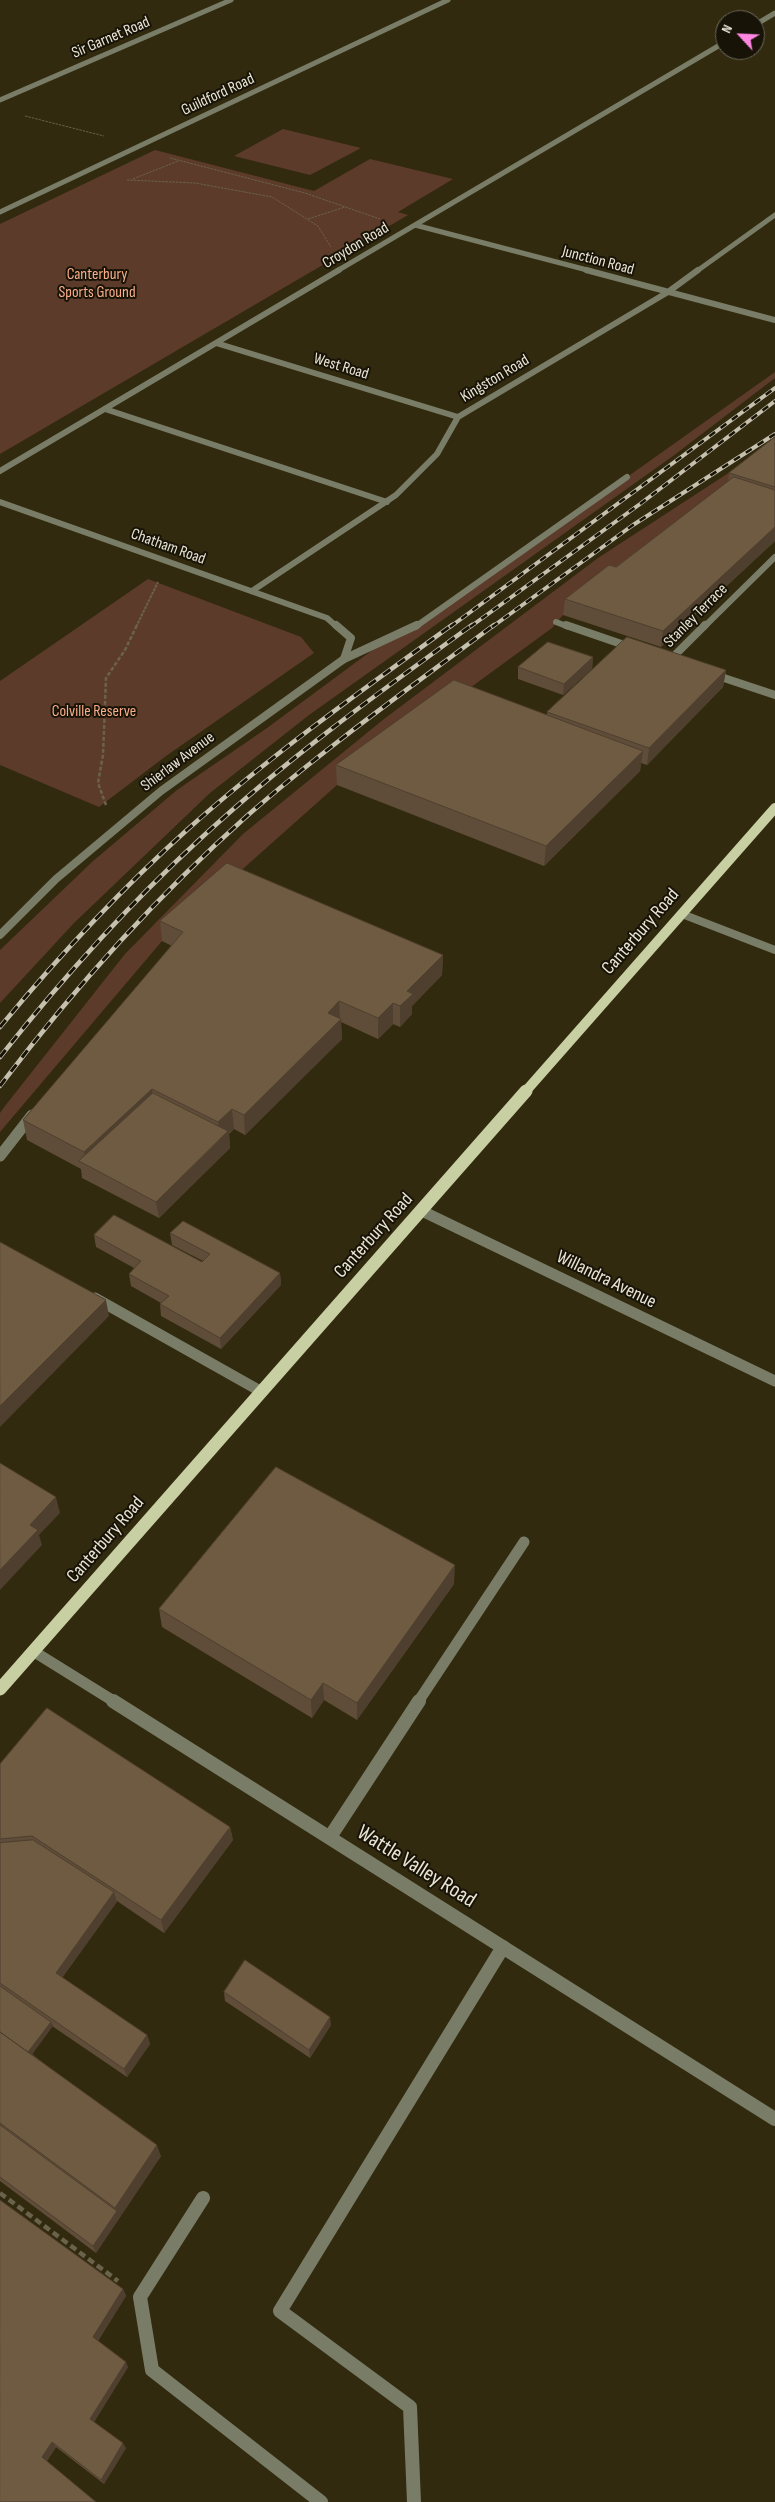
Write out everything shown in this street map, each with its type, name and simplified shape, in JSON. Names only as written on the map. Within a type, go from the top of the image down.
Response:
[{"type":"main road","name":"Canterbury Road","points":[[0,1689],[775,808]]},
{"type":"street","name":"Sir Garnet Road","points":[[0,100],[231,0]]},
{"type":"street","name":"Guildford Road","points":[[0,212],[448,0]]},
{"type":"street","name":"Croydon Road","points":[[0,471],[715,48]]},
{"type":"street","name":"Kingston Road","points":[[252,591],[396,495],[436,454],[458,417],[668,292],[775,215]]},
{"type":"street","name":"Junction Road","points":[[415,225],[775,320]]},
{"type":"street","name":"West Road","points":[[216,343],[458,417]]},
{"type":"street","points":[[105,409],[387,502]]},
{"type":"street","name":"Shierlaw Avenue","points":[[0,935],[56,879],[161,791],[344,659],[412,629],[627,477]]},
{"type":"street","name":"Chatham Road","points":[[0,502],[327,618],[350,638],[344,659]]},
{"type":"street","name":"Stanley Terrace","points":[[679,663],[670,660],[775,557]]},
{"type":"street","points":[[556,622],[644,651]]},
{"type":"street","points":[[661,657],[670,660]]},
{"type":"street","points":[[705,672],[775,695]]},
{"type":"street","points":[[682,914],[775,950]]},
{"type":"street","points":[[0,1156],[40,1105]]},
{"type":"street","name":"Willandra Avenue","points":[[422,1211],[775,1381]]},
{"type":"street","points":[[84,1292],[262,1392]]},
{"type":"street","points":[[330,1837],[524,1542]]},
{"type":"street","name":"Wattle Valley Road","points":[[34,1651],[775,2119]]},
{"type":"street","points":[[414,2502],[410,2407],[280,2311],[503,1947]]},
{"type":"street","points":[[203,2198],[140,2297],[152,2370],[321,2502]]},
{"type":"path","points":[[19,114],[141,145],[149,154],[305,193],[393,224],[415,225]]},
{"type":"path","points":[[132,180],[180,161]]},
{"type":"path","points":[[125,181],[196,182],[272,197],[318,226],[326,242],[350,264]]},
{"type":"path","points":[[308,219],[346,207]]},
{"type":"path","points":[[115,829],[98,783],[104,755],[106,678],[125,650],[167,561]]},
{"type":"path","points":[[0,2193],[140,2297]]},
{"type":"green space","points":[[283,129],[361,148],[310,175],[234,156]]},
{"type":"green space","name":"Canterbury Sports Ground","points":[[155,150],[314,191],[370,159],[453,179],[398,212],[408,215],[0,454],[0,224]]},
{"type":"green space","points":[[775,372],[775,378],[673,456],[309,715],[210,793],[74,923],[0,1003],[0,950],[92,862],[177,790],[267,728],[405,626],[413,629]]},
{"type":"green space","points":[[773,444],[775,445],[563,615],[552,628],[337,785],[162,941],[0,1132],[0,1113],[125,954],[243,834],[384,719],[598,558]]},
{"type":"green space","name":"Colville Reserve","points":[[148,579],[301,637],[314,653],[166,756],[99,807],[0,765],[0,681]]},
{"type":"building","points":[[775,437],[775,487],[729,473]]},
{"type":"building","points":[[734,477],[775,490],[775,527],[663,631],[565,599],[609,565],[616,567]]},
{"type":"building","points":[[627,637],[726,670],[649,748],[547,712]]},
{"type":"building","points":[[548,642],[593,657],[564,684],[518,667]]},
{"type":"building","points":[[454,680],[643,751],[546,846],[336,765]]},
{"type":"building","points":[[227,863],[443,955],[407,991],[413,994],[400,1006],[393,1003],[378,1018],[339,1001],[328,1013],[341,1019],[244,1115],[232,1109],[218,1122],[152,1089],[84,1152],[23,1120],[183,932],[160,921]]},
{"type":"building","points":[[153,1093],[228,1131],[156,1202],[79,1161]]},
{"type":"building","points":[[114,1215],[202,1262],[210,1254],[170,1233],[183,1221],[280,1273],[220,1338],[160,1304],[169,1296],[129,1274],[141,1261],[94,1235]]},
{"type":"building","points":[[0,1242],[106,1300],[0,1406]]},
{"type":"building","points":[[0,1463],[56,1497],[30,1525],[38,1530],[0,1570]]},
{"type":"building","points":[[276,1467],[455,1565],[357,1703],[323,1683],[311,1700],[159,1609]]},
{"type":"building","points":[[47,1708],[230,1827],[161,1920],[32,1836],[0,1839],[0,1764]]},
{"type":"building","points":[[33,1840],[114,1892],[56,1973],[147,2035],[124,2069],[0,1983],[0,1843]]},
{"type":"building","points":[[245,1960],[330,2017],[309,2050],[224,1992]]},
{"type":"building","points":[[0,1986],[51,2022],[28,2052],[0,2032]]},
{"type":"building","points":[[0,2032],[157,2145],[115,2208],[0,2123]]},
{"type":"building","points":[[0,2125],[117,2211],[93,2246],[0,2177]]},
{"type":"building","points":[[0,2200],[123,2289],[93,2337],[126,2362],[90,2419],[123,2443],[101,2480],[52,2442],[42,2457],[96,2502],[0,2502]]},
{"type":"railway","points":[[450,627],[775,388]]},
{"type":"railway","points":[[470,627],[640,504],[775,401]]},
{"type":"railway","points":[[492,627],[633,525],[775,434]]},
{"type":"railway","points":[[0,1027],[90,925],[188,829],[284,749],[452,625]]},
{"type":"railway","points":[[0,1057],[95,945],[146,891],[199,840],[298,755],[472,625]]},
{"type":"railway","points":[[0,1086],[57,1014],[117,944],[214,846],[308,765],[494,625]]}]
